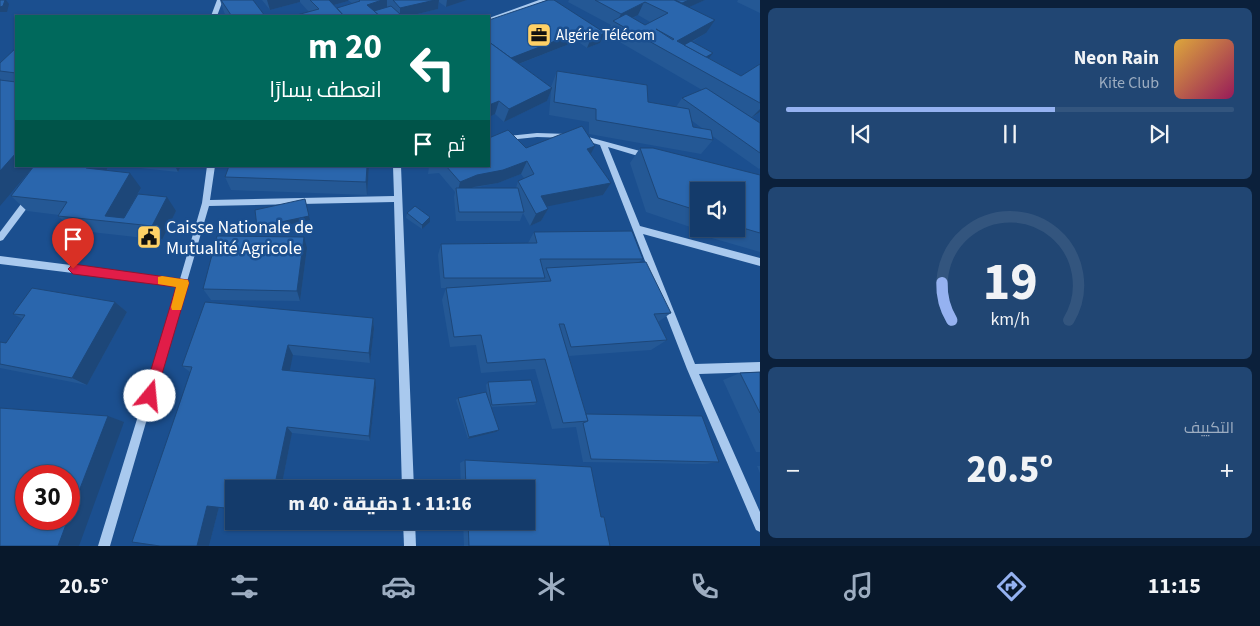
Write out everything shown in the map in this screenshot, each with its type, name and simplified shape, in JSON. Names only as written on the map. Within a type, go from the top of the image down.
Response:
[{"type":"street","points":[[214,15],[220,0]]},
{"type":"street","points":[[490,20],[544,0]]},
{"type":"street","points":[[490,140],[537,135],[584,137],[604,145],[659,159]]},
{"type":"street","points":[[604,145],[692,369],[760,526]]},
{"type":"street","points":[[104,546],[184,283],[206,203],[211,167]]},
{"type":"street","points":[[397,167],[408,480]]},
{"type":"street","points":[[0,238],[36,190]]},
{"type":"street","points":[[206,203],[397,199]]},
{"type":"street","points":[[638,229],[760,262]]},
{"type":"street","points":[[0,260],[184,283]]},
{"type":"street","points":[[692,369],[760,367]]},
{"type":"street","points":[[409,530],[410,546]]},
{"type":"building","points":[[0,0],[5,0],[3,6],[0,7]]},
{"type":"building","points":[[221,0],[253,0],[264,15],[231,15]]},
{"type":"building","points":[[310,0],[329,0],[343,15],[297,15],[319,9]]},
{"type":"building","points":[[382,0],[367,5],[379,15],[343,15],[337,8],[360,1]]},
{"type":"building","points":[[393,0],[435,0],[400,8]]},
{"type":"building","name":"Algérie Télécom","points":[[548,0],[554,0],[605,33],[591,38],[581,31],[511,58],[490,43],[490,20]]},
{"type":"building","points":[[595,0],[674,0],[715,20],[677,41],[741,76],[760,64],[760,103],[613,21],[626,14],[645,25],[668,13],[645,2],[621,14]]},
{"type":"building","points":[[675,0],[689,0],[682,3]]},
{"type":"building","points":[[391,6],[400,14],[379,15],[374,11]]},
{"type":"building","points":[[691,41],[713,53],[706,57],[684,45]]},
{"type":"building","points":[[490,43],[552,88],[509,109],[499,101],[490,105]]},
{"type":"building","points":[[15,49],[15,73],[0,71],[0,63]]},
{"type":"building","points":[[557,71],[647,85],[648,102],[689,109],[693,127],[711,130],[713,140],[596,120],[596,109],[554,102]]},
{"type":"building","points":[[0,80],[15,82],[15,154],[0,171]]},
{"type":"building","points":[[706,88],[760,123],[760,153],[682,98]]},
{"type":"building","points":[[582,126],[595,146],[587,149],[611,183],[541,196],[548,209],[536,214],[518,181],[534,174],[527,161],[503,170],[477,175],[460,182],[447,167],[490,167],[490,138],[508,130],[526,148]]},
{"type":"building","points":[[640,148],[653,148],[760,175],[760,233],[745,229],[745,182],[690,182],[690,208],[658,198]]},
{"type":"building","points":[[33,167],[86,167],[130,173],[105,216],[124,218],[138,194],[167,197],[152,226],[58,216],[67,202],[11,196]]},
{"type":"building","points":[[229,167],[367,167],[366,182],[225,177]]},
{"type":"building","points":[[456,188],[518,188],[524,212],[459,212]]},
{"type":"building","points":[[305,199],[309,216],[257,227],[255,210]]},
{"type":"building","points":[[415,206],[430,217],[422,225],[407,213]]},
{"type":"building","points":[[632,231],[643,259],[540,259],[545,278],[444,278],[441,244],[537,243],[534,232]]},
{"type":"building","points":[[217,236],[304,237],[297,291],[203,289]]},
{"type":"building","points":[[646,262],[671,313],[654,314],[667,340],[571,347],[564,324],[559,324],[588,421],[563,423],[545,359],[487,363],[481,335],[454,337],[446,288],[551,281],[546,268]]},
{"type":"building","points":[[32,288],[115,302],[72,378],[0,364],[0,342],[6,343],[25,315],[13,314]]},
{"type":"building","points":[[205,302],[373,318],[369,353],[288,345],[282,370],[375,379],[369,436],[287,427],[276,480],[225,480],[225,508],[207,506],[197,546],[160,546],[132,542],[192,367],[182,366]]},
{"type":"building","points":[[760,372],[760,413],[740,373]]},
{"type":"building","points":[[531,380],[537,402],[492,405],[488,382]]},
{"type":"building","points":[[486,392],[499,430],[469,437],[458,398]]},
{"type":"building","points":[[0,408],[108,416],[80,489],[80,465],[15,465],[15,530],[64,530],[58,546],[0,546]]},
{"type":"building","points":[[586,414],[702,416],[719,462],[591,459],[583,423],[588,421]]},
{"type":"building","points":[[465,460],[591,467],[601,517],[604,517],[610,546],[469,546],[468,530],[535,530],[535,480],[466,480]]},
{"type":"slow traffic","points":[[162,281],[184,283],[176,307]]},
{"type":"place","name":"Algérie Télécom","points":[[539,35]]},
{"type":"place","name":"Caisse Nationale de Mutualité Agricole","points":[[149,237]]},
{"type":"route","points":[[73,269],[184,283],[150,396]]}]
